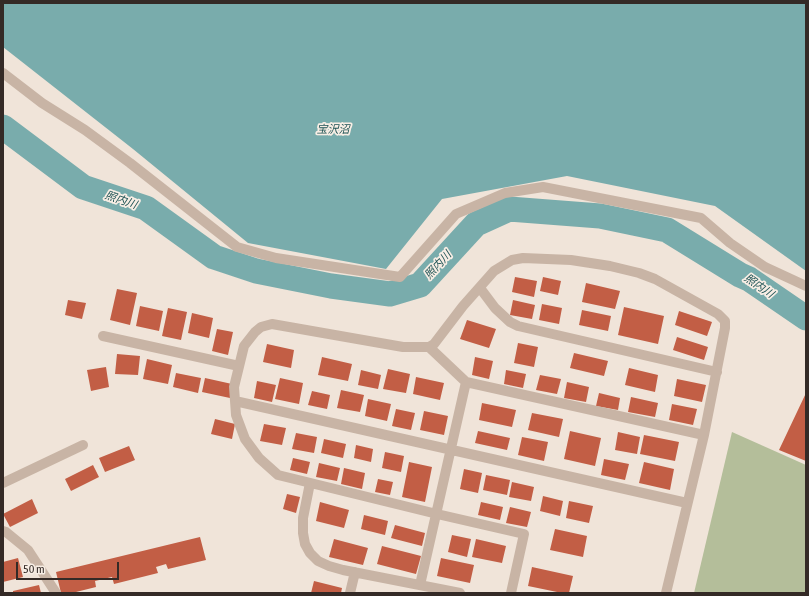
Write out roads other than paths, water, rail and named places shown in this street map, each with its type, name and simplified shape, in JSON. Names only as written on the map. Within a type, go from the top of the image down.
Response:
[{"type":"street","points":[[3,73],[42,103],[85,130],[130,162],[237,248],[276,258],[400,277],[456,214],[505,193],[543,187],[701,218],[730,243],[765,267],[806,286]]},
{"type":"street","points":[[511,593],[524,534],[278,475],[259,458],[245,439],[236,415],[234,387],[244,346],[261,327],[272,324],[403,348],[429,347],[434,344],[463,306],[494,271],[504,264],[523,258],[571,260],[610,266],[639,273],[655,279],[718,314],[725,321],[726,328],[704,435],[666,593]]},
{"type":"street","points":[[480,288],[499,312],[510,322],[518,326],[717,372]]},
{"type":"street","points":[[103,336],[239,366]]},
{"type":"street","points":[[429,347],[466,382],[704,435]]},
{"type":"street","points":[[424,588],[437,514],[466,382]]},
{"type":"street","points":[[235,401],[687,503]]},
{"type":"street","points":[[3,483],[83,445]]},
{"type":"street","points":[[310,482],[303,518],[303,533],[305,544],[310,553],[318,561],[328,566],[424,588],[460,593]]},
{"type":"street","points":[[3,531],[28,550],[56,593]]},
{"type":"street","points":[[350,593],[355,572]]},
{"type":"water","name":"宝沢沼","points":[[3,3],[806,3],[806,271],[715,206],[567,176],[442,199],[386,269],[248,243],[133,149],[3,47]]},
{"type":"waterway","name":"照内川","points":[[3,127],[83,187],[146,208],[214,257],[256,271],[331,286],[390,294],[420,285],[476,224],[509,209],[600,216],[667,230],[749,279],[806,318]]}]
